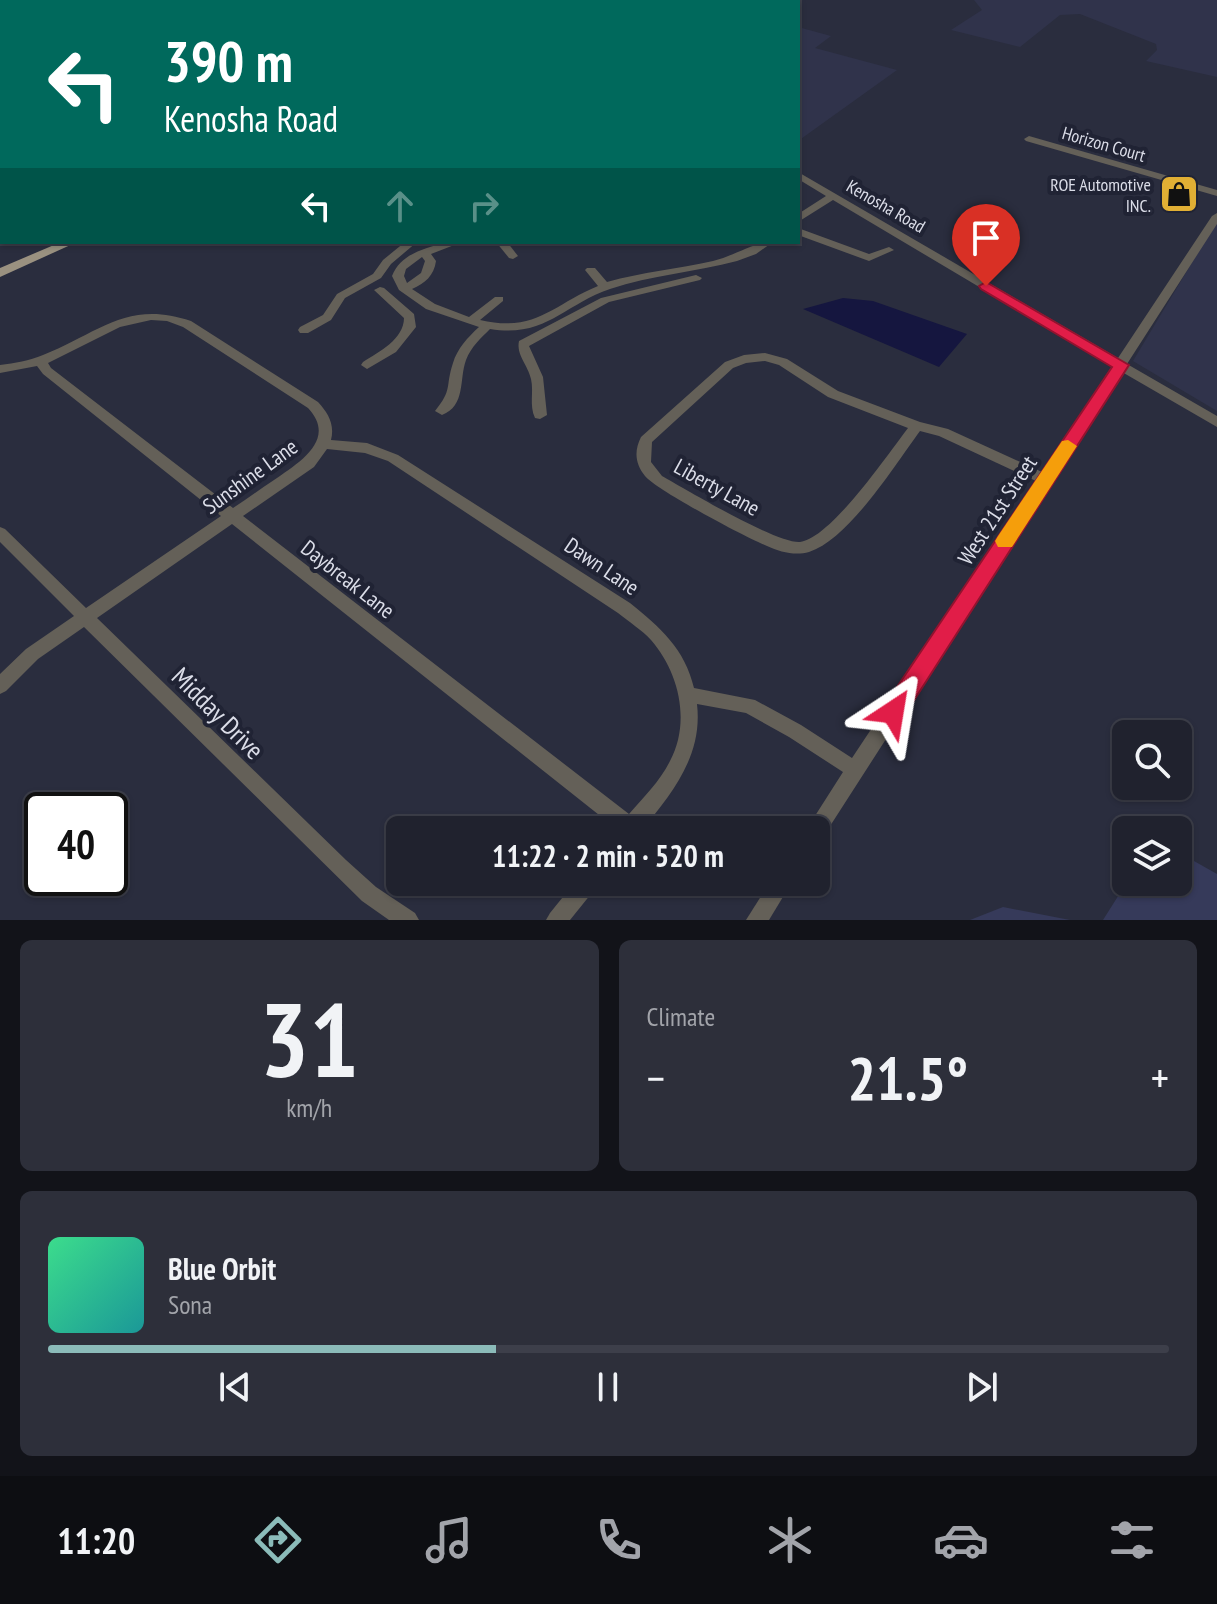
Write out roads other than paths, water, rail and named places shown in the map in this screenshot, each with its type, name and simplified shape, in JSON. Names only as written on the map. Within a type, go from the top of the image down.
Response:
[{"type":"main road","points":[[0,273],[66,244]]},
{"type":"street","name":"Horizon Court","points":[[1029,139],[1217,193]]},
{"type":"street","name":"Kenosha Road","points":[[800,176],[1217,422]]},
{"type":"street","points":[[800,207],[828,193]]},
{"type":"street","points":[[800,217],[828,193]]},
{"type":"street","name":"West 21st Street","points":[[825,816],[1217,216]]},
{"type":"street","points":[[800,232],[869,258],[889,250]]},
{"type":"street","points":[[304,330],[327,317],[341,296],[377,276],[410,244]]},
{"type":"street","points":[[451,244],[424,253],[401,268],[398,276],[403,288],[433,308],[499,328],[532,325],[605,287],[749,255],[765,244]]},
{"type":"street","points":[[503,244],[513,256]]},
{"type":"street","points":[[657,273],[682,259],[737,249],[748,244]]},
{"type":"street","points":[[403,288],[419,281],[429,272],[431,261],[424,253]]},
{"type":"street","points":[[385,265],[401,268]]},
{"type":"street","points":[[591,270],[605,287]]},
{"type":"street","points":[[540,415],[536,404],[537,377],[524,355],[523,344],[605,300],[696,278]]},
{"type":"street","points":[[367,365],[401,340],[410,327],[410,317],[380,290]]},
{"type":"street","points":[[473,320],[499,299]]},
{"type":"street","points":[[410,317],[433,308]]},
{"type":"street","points":[[562,308],[577,315]]},
{"type":"street","name":"Sunshine Lane","points":[[0,369],[40,361],[128,321],[162,317],[181,320],[313,405],[324,417],[324,444],[309,463],[32,654],[0,686]]},
{"type":"street","points":[[442,411],[456,393],[461,356],[487,325]]},
{"type":"street","name":"Liberty Lane","points":[[917,426],[828,536],[806,547],[789,547],[772,542],[657,480],[646,469],[641,454],[646,440],[729,365],[744,359],[765,357],[783,362],[833,394],[917,426],[1044,483]]},
{"type":"street","name":"Daybreak Lane","points":[[40,361],[47,371],[614,816]]},
{"type":"street","name":"Dawn Lane","points":[[324,444],[367,448],[393,458],[624,608],[666,646],[689,695]]},
{"type":"street","name":"Midday Drive","points":[[0,533],[339,867],[369,894],[408,920]]},
{"type":"street","points":[[640,816],[681,760],[689,716],[689,695],[749,706],[855,770]]},
{"type":"street","points":[[557,920],[577,896]]},
{"type":"street","points":[[757,920],[773,896]]},
{"type":"place","name":"ROE Automotive INC.","points":[[1179,194]]}]
